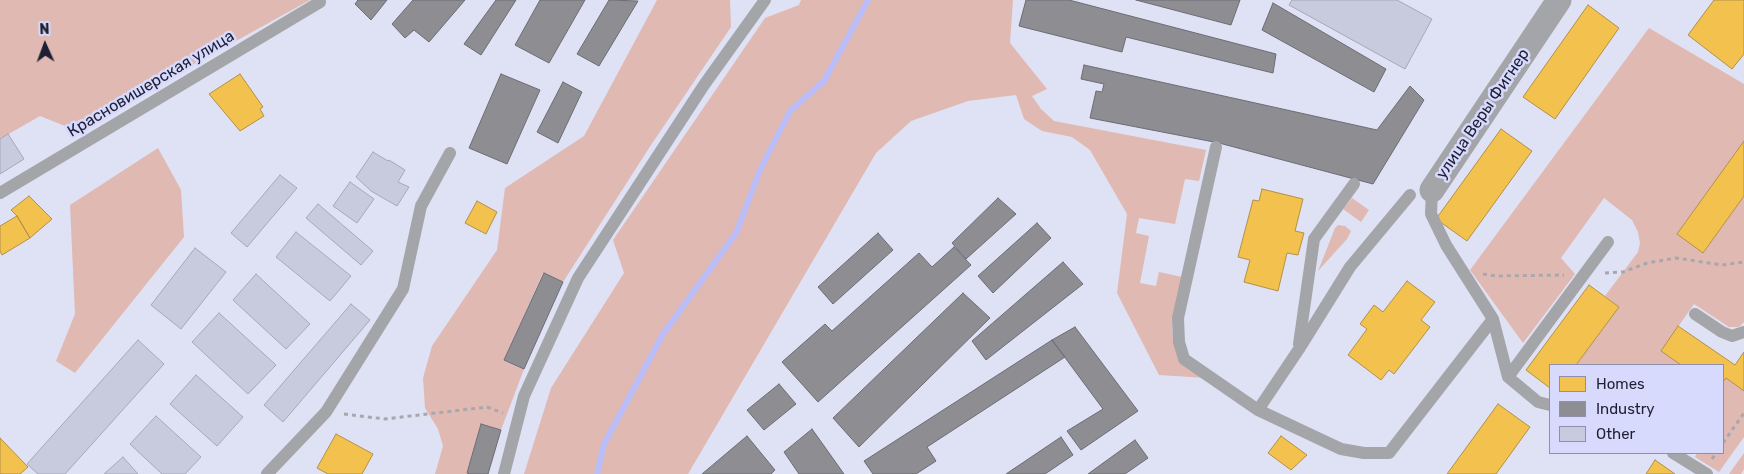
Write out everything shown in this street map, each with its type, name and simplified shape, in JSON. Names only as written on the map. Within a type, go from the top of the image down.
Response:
[{"type":"street","name":"улица Веры Фигнер","points":[[1421,192],[1559,0]]},
{"type":"lane","points":[[504,474],[518,418],[528,388],[578,278],[704,85],[765,0]]},
{"type":"lane","name":"Красновишерская улица","points":[[0,193],[320,2]]},
{"type":"lane","points":[[1216,147],[1178,318],[1179,342],[1184,359],[1258,410],[1341,449],[1389,453],[1493,319]]},
{"type":"lane","points":[[267,474],[326,412],[403,289],[421,206],[450,153]]},
{"type":"lane","points":[[1299,349],[1314,238],[1354,184]]},
{"type":"lane","points":[[1258,410],[1350,267],[1421,192]]},
{"type":"lane","name":"улица Веры Фигнер","points":[[1421,192],[1446,245],[1493,319],[1508,377]]},
{"type":"lane","points":[[1549,405],[1538,402],[1508,377],[1608,242]]},
{"type":"lane","points":[[1695,314],[1722,332],[1732,336],[1744,332]]},
{"type":"lane","points":[[1675,454],[1707,474]]},
{"type":"path","points":[[326,412],[385,420],[487,407],[518,418]]},
{"type":"path","points":[[1724,442],[1744,413]]},
{"type":"shaded area","points":[[0,0],[310,0],[75,130],[40,116],[0,139]]},
{"type":"shaded area","points":[[657,0],[730,0],[731,27],[651,145],[563,282],[543,273],[504,360],[524,369],[501,430],[481,424],[467,473],[470,474],[435,474],[443,446],[438,429],[425,408],[423,378],[432,346],[497,250],[505,188],[584,136]]},
{"type":"shaded area","points":[[801,0],[1013,0],[1010,43],[1047,89],[1032,96],[1041,109],[1054,121],[1206,150],[1199,181],[1185,179],[1175,224],[1139,218],[1136,233],[1149,236],[1140,283],[1156,286],[1159,272],[1182,277],[1172,323],[1173,341],[1178,359],[1206,378],[1159,375],[1117,293],[1127,214],[1090,150],[1072,137],[1042,131],[1024,119],[1016,95],[968,101],[911,121],[876,153],[688,474],[524,474],[551,388],[624,273],[613,240],[765,18],[799,5]]},
{"type":"shaded area","points":[[1649,28],[1744,84],[1744,141],[1677,234],[1704,252],[1744,196],[1744,322],[1739,327],[1729,327],[1694,304],[1661,351],[1680,364],[1577,364],[1619,307],[1605,296],[1638,252],[1640,243],[1638,232],[1632,220],[1604,198],[1561,258],[1575,274],[1523,343],[1470,270]]},
{"type":"shaded area","points":[[158,148],[181,190],[184,237],[75,373],[56,361],[75,314],[70,205]]},
{"type":"shaded area","points":[[1352,198],[1369,210],[1361,222],[1343,209]]},
{"type":"shaded area","points":[[1338,225],[1345,226],[1351,231],[1347,239],[1318,271],[1335,228]]},
{"type":"shaded area","points":[[1726,378],[1744,391],[1744,437],[1719,472],[1695,457],[1696,454],[1724,454],[1724,381]]},
{"type":"shaded area","points":[[1744,453],[1744,469],[1741,474],[1729,474]]},
{"type":"building: Homes","points":[[1714,0],[1744,0],[1744,54],[1732,69],[1688,35]]},
{"type":"building: Homes","points":[[1588,5],[1619,28],[1555,119],[1523,97]]},
{"type":"building: Homes","points":[[240,74],[263,107],[260,109],[264,116],[240,131],[209,94]]},
{"type":"building: Homes","points":[[1501,129],[1532,151],[1467,241],[1436,219]]},
{"type":"building: Homes","points":[[1744,141],[1744,196],[1703,253],[1677,234]]},
{"type":"building: Homes","points":[[1262,189],[1303,199],[1295,231],[1304,233],[1298,255],[1287,253],[1278,291],[1244,282],[1250,260],[1238,257],[1253,200],[1259,201]]},
{"type":"building: Homes","points":[[29,196],[52,219],[30,238],[17,216],[11,210]]},
{"type":"building: Homes","points":[[477,201],[497,212],[486,234],[465,223]]},
{"type":"building: Homes","points":[[17,216],[30,238],[2,255],[0,251],[0,226]]},
{"type":"building: Homes","points":[[1407,281],[1435,302],[1421,320],[1430,327],[1394,374],[1389,370],[1381,380],[1348,355],[1367,329],[1360,324],[1374,305],[1383,312]]},
{"type":"building: Homes","points":[[1589,285],[1619,307],[1577,364],[1549,364],[1549,387],[1526,370]]},
{"type":"building: Homes","points":[[1678,326],[1735,365],[1744,352],[1744,391],[1726,378],[1724,381],[1724,364],[1680,364],[1661,351]]},
{"type":"building: Homes","points":[[1498,404],[1530,427],[1496,474],[1447,474]]},
{"type":"building: Homes","points":[[336,434],[373,454],[362,474],[328,474],[317,468]]},
{"type":"building: Homes","points":[[1281,436],[1307,455],[1291,470],[1268,453]]},
{"type":"building: Homes","points":[[0,438],[28,467],[20,474],[0,474]]},
{"type":"building: Homes","points":[[1655,460],[1675,474],[1646,474]]},
{"type":"building: Industry","points":[[358,0],[387,0],[371,20],[355,4]]},
{"type":"building: Industry","points":[[413,0],[465,0],[429,42],[414,30],[405,38],[392,24]]},
{"type":"building: Industry","points":[[496,0],[516,0],[481,55],[464,44]]},
{"type":"building: Industry","points":[[540,0],[585,0],[549,63],[515,45]]},
{"type":"building: Industry","points":[[609,0],[638,1],[599,66],[577,54]]},
{"type":"building: Industry","points":[[1026,0],[1069,0],[1276,54],[1273,73],[1126,37],[1122,52],[1019,26]]},
{"type":"building: Industry","points":[[1136,0],[1240,0],[1231,25]]},
{"type":"building: Industry","points":[[1273,3],[1386,69],[1374,92],[1262,30]]},
{"type":"building: Industry","points":[[1084,65],[1377,130],[1410,86],[1424,100],[1373,184],[1219,143],[1090,118],[1096,91],[1102,92],[1104,84],[1081,79]]},
{"type":"building: Industry","points":[[501,74],[540,90],[507,164],[469,148]]},
{"type":"building: Industry","points":[[563,82],[582,92],[558,143],[537,132]]},
{"type":"building: Industry","points":[[998,198],[1016,214],[966,259],[952,243]]},
{"type":"building: Industry","points":[[1037,223],[1051,238],[993,293],[978,276]]},
{"type":"building: Industry","points":[[878,233],[893,250],[833,304],[818,287]]},
{"type":"building: Industry","points":[[954,247],[971,265],[818,402],[782,362],[825,324],[832,331],[919,253],[932,267]]},
{"type":"building: Industry","points":[[1063,262],[1083,284],[986,360],[972,341]]},
{"type":"building: Industry","points":[[544,273],[563,282],[524,369],[504,360]]},
{"type":"building: Industry","points":[[963,293],[990,318],[859,447],[833,418]]},
{"type":"building: Industry","points":[[1075,327],[1138,411],[1081,450],[1067,431],[1103,409],[1052,340]]},
{"type":"building: Industry","points":[[1052,340],[1065,357],[927,447],[936,461],[916,474],[873,474],[864,461]]},
{"type":"building: Industry","points":[[779,384],[796,404],[764,430],[747,410]]},
{"type":"building: Industry","points":[[481,424],[501,430],[488,474],[470,474],[467,473]]},
{"type":"building: Industry","points":[[812,429],[844,474],[799,474],[784,452]]},
{"type":"building: Industry","points":[[747,436],[775,470],[771,474],[702,474]]},
{"type":"building: Industry","points":[[1061,437],[1073,455],[1045,474],[1006,474]]},
{"type":"building: Industry","points":[[1135,440],[1148,458],[1125,474],[1088,474]]},
{"type":"building: Other","points":[[1292,0],[1397,0],[1432,19],[1405,69],[1289,5]]},
{"type":"building: Other","points":[[8,134],[24,159],[0,174],[0,139]]},
{"type":"building: Other","points":[[373,152],[405,170],[398,182],[409,187],[397,206],[371,191],[356,177]]},
{"type":"building: Other","points":[[280,175],[297,188],[247,247],[231,233]]},
{"type":"building: Other","points":[[350,182],[374,199],[357,223],[333,206]]},
{"type":"building: Other","points":[[318,204],[373,251],[361,265],[306,218]]},
{"type":"building: Other","points":[[296,232],[351,276],[330,301],[276,257]]},
{"type":"building: Other","points":[[195,248],[226,272],[181,329],[151,305]]},
{"type":"building: Other","points":[[256,274],[310,324],[286,349],[233,300]]},
{"type":"building: Other","points":[[351,304],[370,320],[283,422],[264,405]]},
{"type":"building: Other","points":[[219,313],[276,365],[248,394],[192,342]]},
{"type":"building: Other","points":[[138,340],[164,364],[65,474],[38,474],[27,464]]},
{"type":"building: Other","points":[[196,375],[243,417],[217,446],[170,404]]},
{"type":"building: Other","points":[[156,416],[201,457],[185,474],[162,474],[130,444]]},
{"type":"building: Other","points":[[123,457],[138,474],[104,474]]},
{"type":"waterway","points":[[597,474],[604,444],[663,334],[736,233],[760,170],[790,111],[824,81],[868,0]]}]
